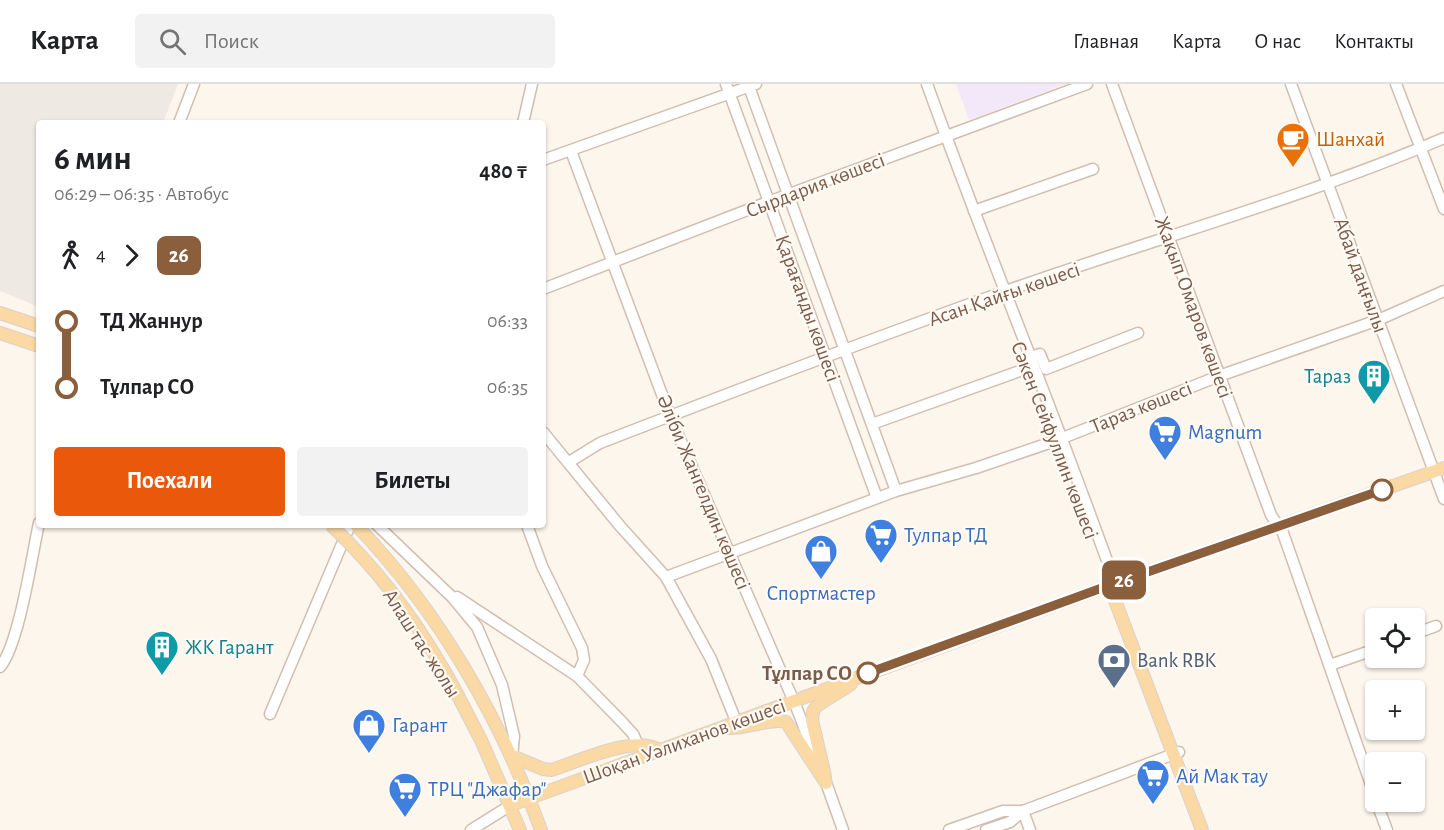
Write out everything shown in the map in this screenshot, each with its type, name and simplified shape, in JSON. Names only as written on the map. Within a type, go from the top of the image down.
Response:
[{"type":"main road","points":[[0,313],[36,325]]},
{"type":"main road","points":[[0,333],[36,345]]},
{"type":"main road","name":"Шоқан Уәлиханов көшесі","points":[[511,806],[1111,584],[1439,470]]},
{"type":"main road","name":"Алаш тас жолы","points":[[334,528],[362,558],[416,626],[442,667],[481,740],[520,830]]},
{"type":"main road","name":"Алаш тас жолы","points":[[359,528],[404,580],[467,671],[512,756],[541,830]]},
{"type":"main road","name":"Сәкен Сейфуллин көшесі","points":[[1111,584],[1176,754],[1202,830]]},
{"type":"main road","points":[[826,783],[812,720],[813,710],[818,704],[837,694],[863,675]]},
{"type":"main road","points":[[718,728],[740,729],[778,719],[784,720],[795,732],[826,783]]},
{"type":"main road","points":[[512,756],[551,770],[604,752],[638,745],[651,745],[659,750]]},
{"type":"main road","name":"Сәкен Сейфуллин көшесі","points":[[1176,754],[1209,830]]},
{"type":"street","points":[[180,120],[194,84]]},
{"type":"street","points":[[524,120],[532,84]]},
{"type":"street","name":"Сәкен Сейфуллин көшесі","points":[[921,84],[974,211],[1002,293]]},
{"type":"street","name":"Сәкен Сейфуллин көшесі","points":[[927,84],[943,137],[1059,439],[1111,584]]},
{"type":"street","name":"Сырдария көшесі","points":[[546,288],[789,194],[1087,84]]},
{"type":"street","name":"Жақып Омаров көшесі","points":[[1112,84],[1271,515],[1283,533],[1365,768]]},
{"type":"street","name":"Абай даңғылы","points":[[1291,84],[1377,320],[1439,470],[1444,499]]},
{"type":"street","points":[[1396,84],[1444,209]]},
{"type":"street","points":[[546,159],[728,89],[751,85]]},
{"type":"street","name":"Қарағанды көшесі","points":[[751,85],[896,491]]},
{"type":"street","name":"Қарағанды көшесі","points":[[728,89],[877,498]]},
{"type":"street","name":"Асан Қайғы көшесі","points":[[569,462],[600,442],[826,357],[1002,293],[1168,239],[1444,138]]},
{"type":"street","name":"Әліби Жангелдин көшесі","points":[[571,151],[670,416],[793,701],[843,830]]},
{"type":"street","points":[[974,211],[1094,169]]},
{"type":"street","name":"Тараз көшесі","points":[[666,577],[896,491],[976,468],[1059,439],[1219,376],[1377,320],[1444,291]]},
{"type":"street","points":[[872,424],[1029,363],[1040,354],[1046,369],[1137,333]]},
{"type":"street","points":[[546,435],[620,526],[666,577],[711,659],[736,721]]},
{"type":"street","points":[[0,667],[8,655],[19,618],[38,528]]},
{"type":"street","points":[[270,714],[349,528]]},
{"type":"street","points":[[379,528],[461,606],[477,627],[500,679],[514,736],[512,756]]},
{"type":"street","points":[[528,528],[542,566],[582,648],[584,660],[577,676]]},
{"type":"street","points":[[439,585],[577,676],[633,734],[638,745]]},
{"type":"street","points":[[1425,630],[1436,626]]},
{"type":"street","points":[[1330,665],[1365,653]]},
{"type":"street","points":[[986,830],[1010,822],[1023,811],[1176,754]]},
{"type":"street","name":"Шоқан Уәлиханов көшесі","points":[[471,830],[511,806]]},
{"type":"street","points":[[949,830],[1003,811],[1023,811]]},
{"type":"street","points":[[1023,811],[1030,830]]},
{"type":"street","name":"Жақып Омаров көшесі","points":[[1380,812],[1387,830]]},
{"type":"shaded area","points":[[0,84],[178,84],[164,120],[36,120],[36,306],[0,291]]},
{"type":"shaded area","points":[[956,84],[1066,84],[969,120]]},
{"type":"bus line","name":"26","points":[[868,673],[1382,490]]},
{"type":"place","name":"Шанхай","points":[[1293,168]]},
{"type":"place","name":"Тараз","points":[[1374,405]]},
{"type":"place","name":"Magnum","points":[[1165,461]]},
{"type":"place","name":"Тулпар ТД","points":[[881,564]]},
{"type":"place","name":"Спортмастер","points":[[821,580]]},
{"type":"place","name":"Тұлпар СО","points":[[868,673]]},
{"type":"place","name":"ЖК Гарант","points":[[162,676]]},
{"type":"place","name":"Bank RBK","points":[[1114,689]]},
{"type":"place","name":"Гарант","points":[[369,754]]},
{"type":"place","name":"Ай Мак тау","points":[[1153,805]]},
{"type":"place","name":"ТРЦ \"Джафар\"","points":[[405,818]]}]
